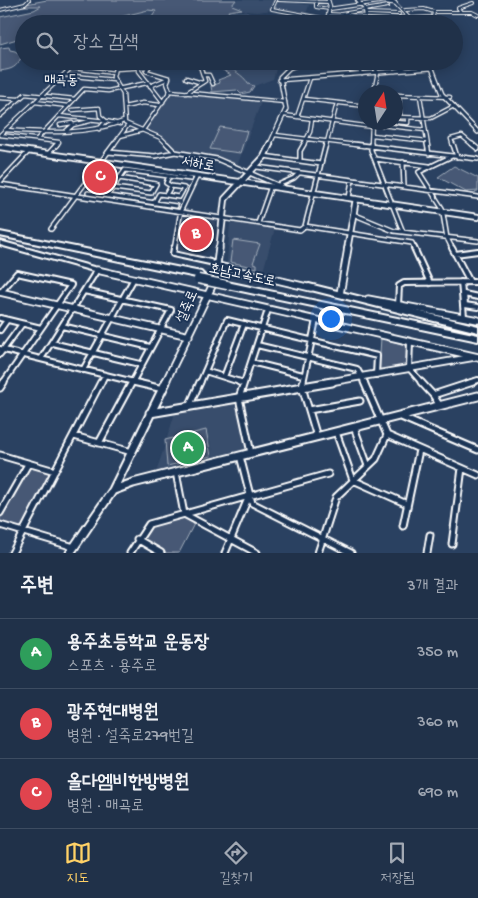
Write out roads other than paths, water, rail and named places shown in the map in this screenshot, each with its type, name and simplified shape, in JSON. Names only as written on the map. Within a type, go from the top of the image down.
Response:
[{"type":"highway","name":"호남고속도로","points":[[0,236],[200,277],[478,338]]},
{"type":"highway","points":[[0,243],[97,270]]},
{"type":"highway","name":"호남고속도로","points":[[228,283],[478,334]]},
{"type":"highway","points":[[308,288],[478,329]]},
{"type":"main road","points":[[387,3],[393,1]]},
{"type":"street","points":[[0,10],[25,4],[29,0]]},
{"type":"street","points":[[303,15],[272,9],[277,0],[328,1],[328,13]]},
{"type":"street","points":[[358,1],[367,0]]},
{"type":"street","points":[[318,1],[316,8],[333,15]]},
{"type":"street","points":[[358,1],[365,9],[366,15],[399,14]]},
{"type":"street","points":[[393,1],[407,15]]},
{"type":"street","points":[[466,1],[473,3]]},
{"type":"street","points":[[462,12],[458,8],[468,5],[469,2]]},
{"type":"street","points":[[328,13],[341,15],[380,7],[387,3]]},
{"type":"street","points":[[324,15],[339,9],[387,3]]},
{"type":"street","points":[[387,3],[395,14]]},
{"type":"street","points":[[380,7],[384,14]]},
{"type":"street","points":[[373,8],[376,14]]},
{"type":"street","points":[[405,10],[421,8],[434,12],[462,12],[478,15]]},
{"type":"street","points":[[328,13],[339,9]]},
{"type":"street","points":[[356,15],[357,11]]},
{"type":"street","points":[[0,135],[69,70]]},
{"type":"street","points":[[92,70],[114,73]]},
{"type":"street","points":[[114,78],[115,70]]},
{"type":"street","points":[[139,70],[162,103]]},
{"type":"street","points":[[147,70],[169,78]]},
{"type":"street","points":[[186,93],[205,80],[202,70]]},
{"type":"street","points":[[279,80],[286,70]]},
{"type":"street","points":[[359,70],[362,74]]},
{"type":"street","points":[[279,80],[407,70]]},
{"type":"street","points":[[433,70],[444,97],[478,132]]},
{"type":"street","points":[[105,72],[114,78],[120,89],[124,107],[124,121],[128,125],[162,139],[176,152]]},
{"type":"street","points":[[375,85],[378,72]]},
{"type":"street","points":[[203,74],[209,75],[213,84]]},
{"type":"street","points":[[64,75],[114,78]]},
{"type":"street","points":[[150,86],[169,78]]},
{"type":"street","points":[[169,78],[167,83],[170,91]]},
{"type":"street","points":[[186,78],[202,83]]},
{"type":"street","points":[[297,116],[310,78]]},
{"type":"street","name":"설죽로","points":[[0,525],[72,550],[113,490],[215,280],[224,202],[231,191],[256,167],[264,156],[284,115],[286,102],[279,80]]},
{"type":"street","points":[[37,139],[84,89],[108,91],[147,83]]},
{"type":"street","points":[[170,91],[286,102]]},
{"type":"street","points":[[120,136],[144,130],[170,91]]},
{"type":"street","points":[[0,116],[25,94],[75,99]]},
{"type":"street","points":[[403,95],[450,97]]},
{"type":"street","points":[[420,96],[428,154]]},
{"type":"street","points":[[0,98],[19,98]]},
{"type":"street","points":[[304,99],[358,105]]},
{"type":"street","points":[[35,102],[68,106]]},
{"type":"street","points":[[124,107],[143,103],[162,103]]},
{"type":"street","points":[[0,183],[300,230],[305,226],[336,103]]},
{"type":"street","points":[[403,117],[433,118],[454,106]]},
{"type":"street","points":[[72,110],[99,108],[100,116],[105,122]]},
{"type":"street","points":[[284,115],[358,124]]},
{"type":"street","points":[[59,116],[120,124]]},
{"type":"street","points":[[66,131],[75,120],[72,118]]},
{"type":"street","points":[[403,123],[408,123],[408,118]]},
{"type":"street","points":[[300,161],[300,151],[312,119]]},
{"type":"street","points":[[60,125],[82,121],[105,122]]},
{"type":"street","points":[[6,130],[42,134],[100,129],[120,124],[124,121]]},
{"type":"street","points":[[100,129],[105,122]]},
{"type":"street","points":[[51,230],[65,214],[76,195],[128,125]]},
{"type":"street","points":[[403,128],[425,130]]},
{"type":"street","points":[[372,130],[371,147],[374,159],[403,232]]},
{"type":"street","points":[[372,134],[427,141]]},
{"type":"street","points":[[0,135],[59,142],[48,154]]},
{"type":"street","points":[[275,135],[478,159]]},
{"type":"street","points":[[457,157],[451,139],[462,136],[478,149]]},
{"type":"street","name":"서하로","points":[[0,147],[478,217]]},
{"type":"street","points":[[0,183],[29,151]]},
{"type":"street","points":[[108,152],[160,156],[176,152],[212,158],[250,172],[284,188]]},
{"type":"street","points":[[264,156],[320,164]]},
{"type":"street","points":[[452,156],[419,172],[432,190],[443,211],[447,238],[470,282]]},
{"type":"street","points":[[374,159],[431,166]]},
{"type":"street","points":[[403,162],[404,186]]},
{"type":"street","points":[[256,167],[478,197]]},
{"type":"street","points":[[107,196],[125,170],[190,179]]},
{"type":"street","points":[[278,185],[294,178],[299,173]]},
{"type":"street","points":[[154,203],[159,194],[179,197],[184,188],[171,186],[166,183],[169,176]]},
{"type":"street","points":[[198,176],[181,210],[172,254],[308,288],[478,320]]},
{"type":"street","points":[[88,180],[103,182],[101,185],[150,193],[156,184],[119,178]]},
{"type":"street","points":[[217,180],[226,185],[231,191]]},
{"type":"street","points":[[349,198],[352,180]]},
{"type":"street","points":[[166,195],[171,186]]},
{"type":"street","points":[[258,223],[271,186]]},
{"type":"street","points":[[88,193],[176,206]]},
{"type":"street","points":[[340,294],[356,199]]},
{"type":"street","points":[[354,214],[391,230],[478,241]]},
{"type":"street","points":[[305,226],[413,244],[430,283]]},
{"type":"street","points":[[456,254],[478,251]]},
{"type":"street","points":[[41,359],[97,270],[206,297],[478,357]]},
{"type":"street","points":[[0,388],[41,328],[57,305],[71,285],[17,273],[1,292],[57,305],[73,309],[160,329],[189,336]]},
{"type":"street","points":[[83,370],[133,280]]},
{"type":"street","points":[[461,282],[464,317]]},
{"type":"street","points":[[398,305],[401,284],[478,282]]},
{"type":"street","points":[[84,291],[171,310],[140,364],[99,443]]},
{"type":"street","points":[[478,297],[464,294],[465,305],[478,308]]},
{"type":"street","points":[[251,453],[240,398],[243,383],[268,310]]},
{"type":"street","points":[[0,318],[41,328]]},
{"type":"street","points":[[0,330],[7,320]]},
{"type":"street","points":[[190,407],[227,320],[378,356],[376,374]]},
{"type":"street","points":[[316,320],[302,387],[317,437]]},
{"type":"street","points":[[1,351],[22,324]]},
{"type":"street","points":[[224,377],[244,324]]},
{"type":"street","points":[[62,326],[150,347]]},
{"type":"street","points":[[52,342],[140,364]]},
{"type":"street","points":[[410,342],[409,368],[433,395],[440,406]]},
{"type":"street","points":[[257,345],[357,369],[362,376],[387,435],[478,475]]},
{"type":"street","points":[[1,351],[163,389]]},
{"type":"street","points":[[150,414],[478,357]]},
{"type":"street","points":[[251,362],[303,375]]},
{"type":"street","points":[[205,371],[243,383]]},
{"type":"street","points":[[12,553],[105,375]]},
{"type":"street","points":[[433,395],[478,380]]},
{"type":"street","points":[[113,490],[133,483],[478,396]]},
{"type":"street","points":[[310,410],[360,401]]},
{"type":"street","points":[[399,416],[478,450]]},
{"type":"street","points":[[354,427],[368,466]]},
{"type":"street","points":[[336,432],[353,480],[407,504]]},
{"type":"street","points":[[318,553],[335,498],[376,459],[387,435]]},
{"type":"street","points":[[74,436],[133,452]]},
{"type":"street","points":[[403,526],[419,450]]},
{"type":"street","points":[[240,456],[252,503],[351,553]]},
{"type":"street","points":[[1,457],[55,472]]},
{"type":"street","points":[[0,513],[28,464]]},
{"type":"street","points":[[452,544],[462,468]]},
{"type":"street","points":[[176,472],[184,514]]},
{"type":"street","points":[[130,553],[149,524],[328,474]]},
{"type":"street","points":[[225,553],[249,496]]},
{"type":"street","points":[[184,514],[257,553]]},
{"type":"street","points":[[427,553],[430,535]]},
{"type":"street","points":[[138,540],[161,553]]},
{"type":"place","name":"올다엠비한방병원","points":[[100,177]]},
{"type":"place","name":"광주현대병원","points":[[196,234]]},
{"type":"place","name":"용주초등학교 운동장","points":[[188,448]]},
{"type":"district","name":"매곡동","points":[[61,81]]}]
